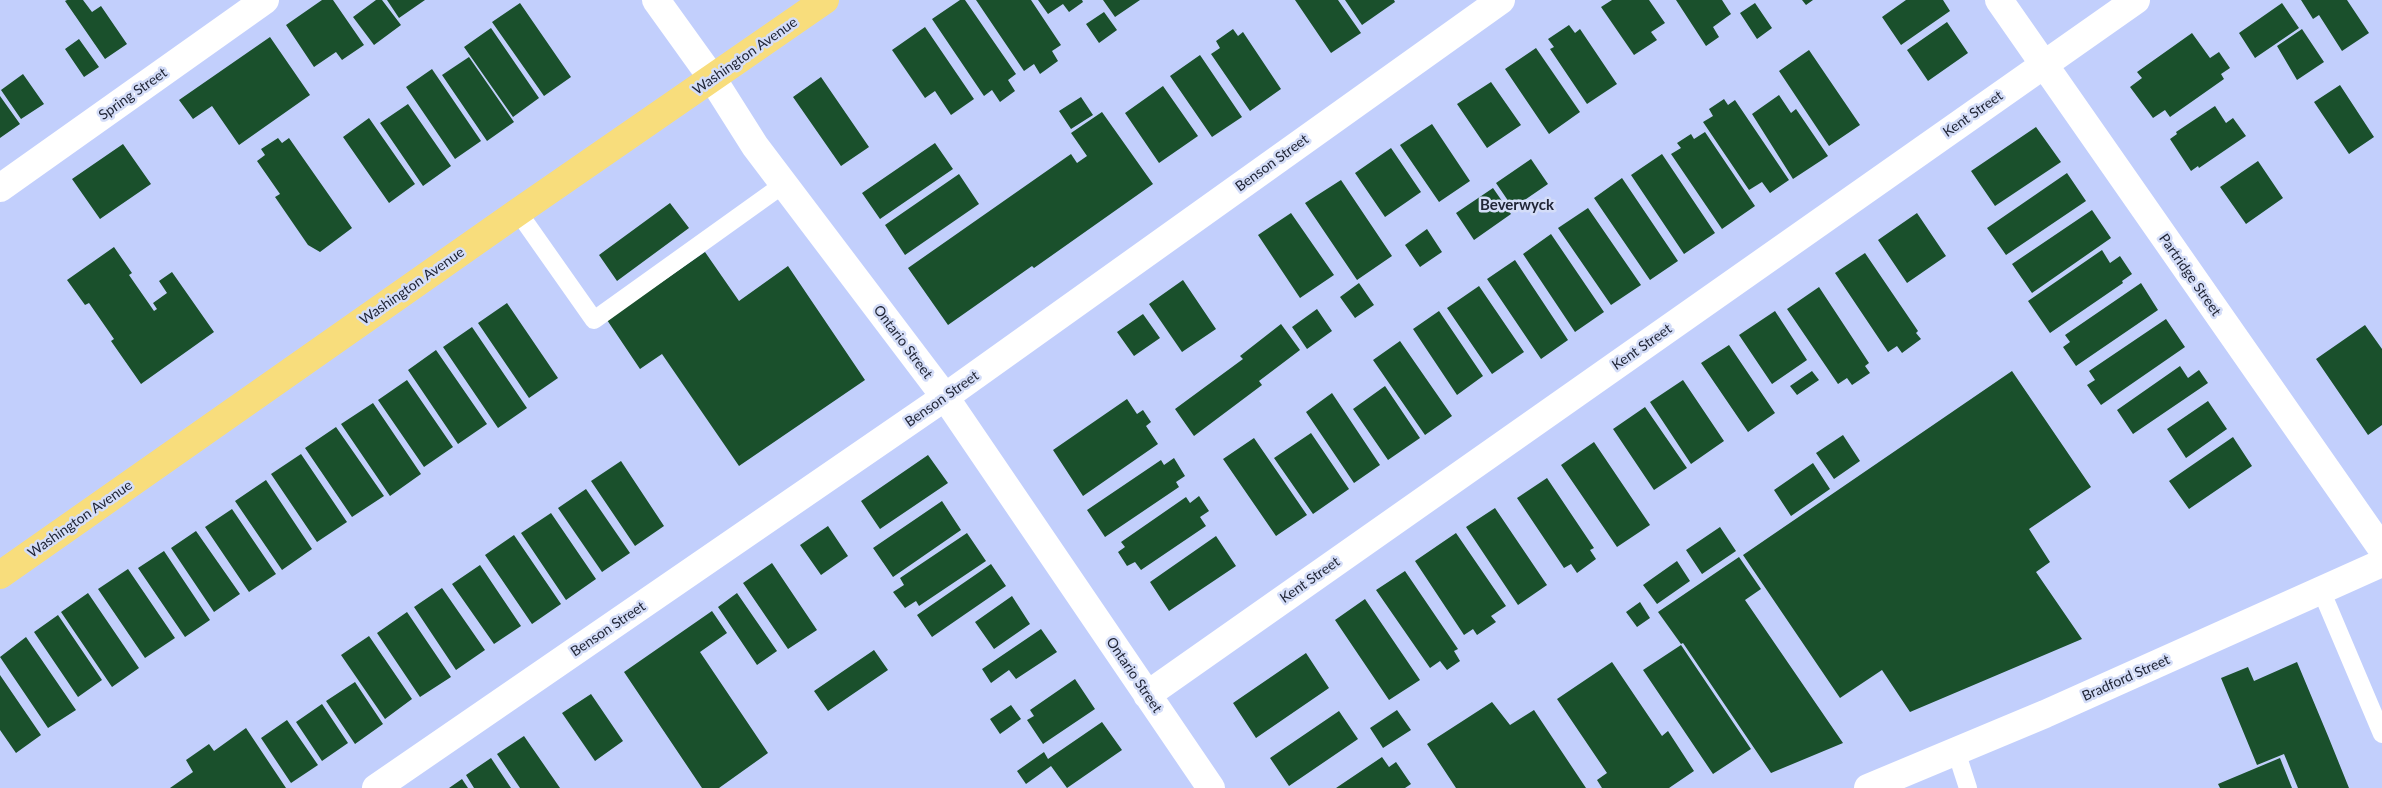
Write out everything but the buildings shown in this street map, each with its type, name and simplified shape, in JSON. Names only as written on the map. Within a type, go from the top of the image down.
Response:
[{"type":"main road","name":"Washington Avenue","points":[[0,575],[518,212],[825,0]]},
{"type":"street","name":"Spring Street","points":[[0,188],[265,0]]},
{"type":"street","name":"Ontario Street","points":[[656,0],[712,78],[755,146],[945,397],[1147,695],[1200,785]]},
{"type":"street","name":"Benson Street","points":[[376,788],[945,397],[1501,0]]},
{"type":"street","name":"Partridge Street","points":[[1999,0],[2382,549]]},
{"type":"street","name":"Kent Street","points":[[1147,695],[2136,0]]},
{"type":"street","name":"Bradford Street","points":[[1868,788],[2045,714],[2382,563]]},
{"type":"lane","points":[[518,212],[594,320],[784,184]]},
{"type":"lane","points":[[2321,590],[2382,734]]},
{"type":"lane","points":[[1956,751],[1968,788]]},
{"type":"district","name":"Beverwyck","points":[[1517,205]]}]
